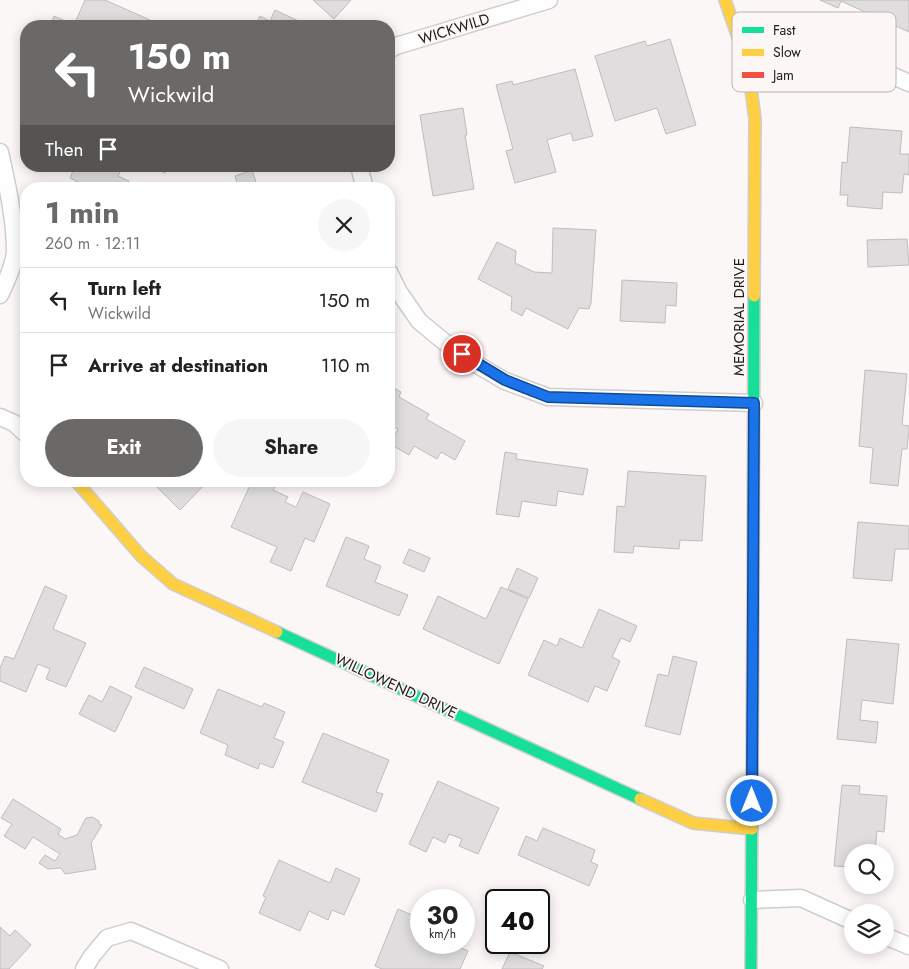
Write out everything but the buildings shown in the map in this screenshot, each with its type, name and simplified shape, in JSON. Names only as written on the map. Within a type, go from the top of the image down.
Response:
[{"type":"street","name":"WICKWILD","points":[[395,47],[549,0]]},
{"type":"street","name":"MEMORIAL DRIVE","points":[[725,0],[732,20]]},
{"type":"street","points":[[896,77],[909,83]]},
{"type":"street","name":"MEMORIAL DRIVE","points":[[751,92],[755,119],[751,969]]},
{"type":"street","points":[[0,152],[13,226],[15,253],[8,278],[0,295]]},
{"type":"street","points":[[395,284],[419,321],[448,345],[476,364],[505,380],[548,397],[754,403]]},
{"type":"street","points":[[0,417],[20,429]]},
{"type":"street","name":"WILLOWEND DRIVE","points":[[81,487],[141,556],[173,584],[693,823],[752,829]]},
{"type":"street","points":[[752,900],[801,898],[844,917]]},
{"type":"street","points":[[84,969],[107,938],[131,931],[220,969]]},
{"type":"street","points":[[894,940],[909,946]]},
{"type":"traffic: fast","points":[[753,606],[754,296]]},
{"type":"traffic: fast","points":[[277,632],[640,799]]},
{"type":"traffic: fast","points":[[751,969],[752,778]]},
{"type":"traffic: slow","points":[[725,0],[732,20]]},
{"type":"traffic: slow","points":[[751,92],[755,119],[754,296]]},
{"type":"traffic: slow","points":[[81,487],[141,556],[173,584],[277,632]]},
{"type":"traffic: slow","points":[[640,799],[693,823],[752,829]]},
{"type":"traffic: jam","points":[[752,778],[753,606]]},
{"type":"route","points":[[462,354],[505,380],[548,397],[754,403],[752,801]]}]
